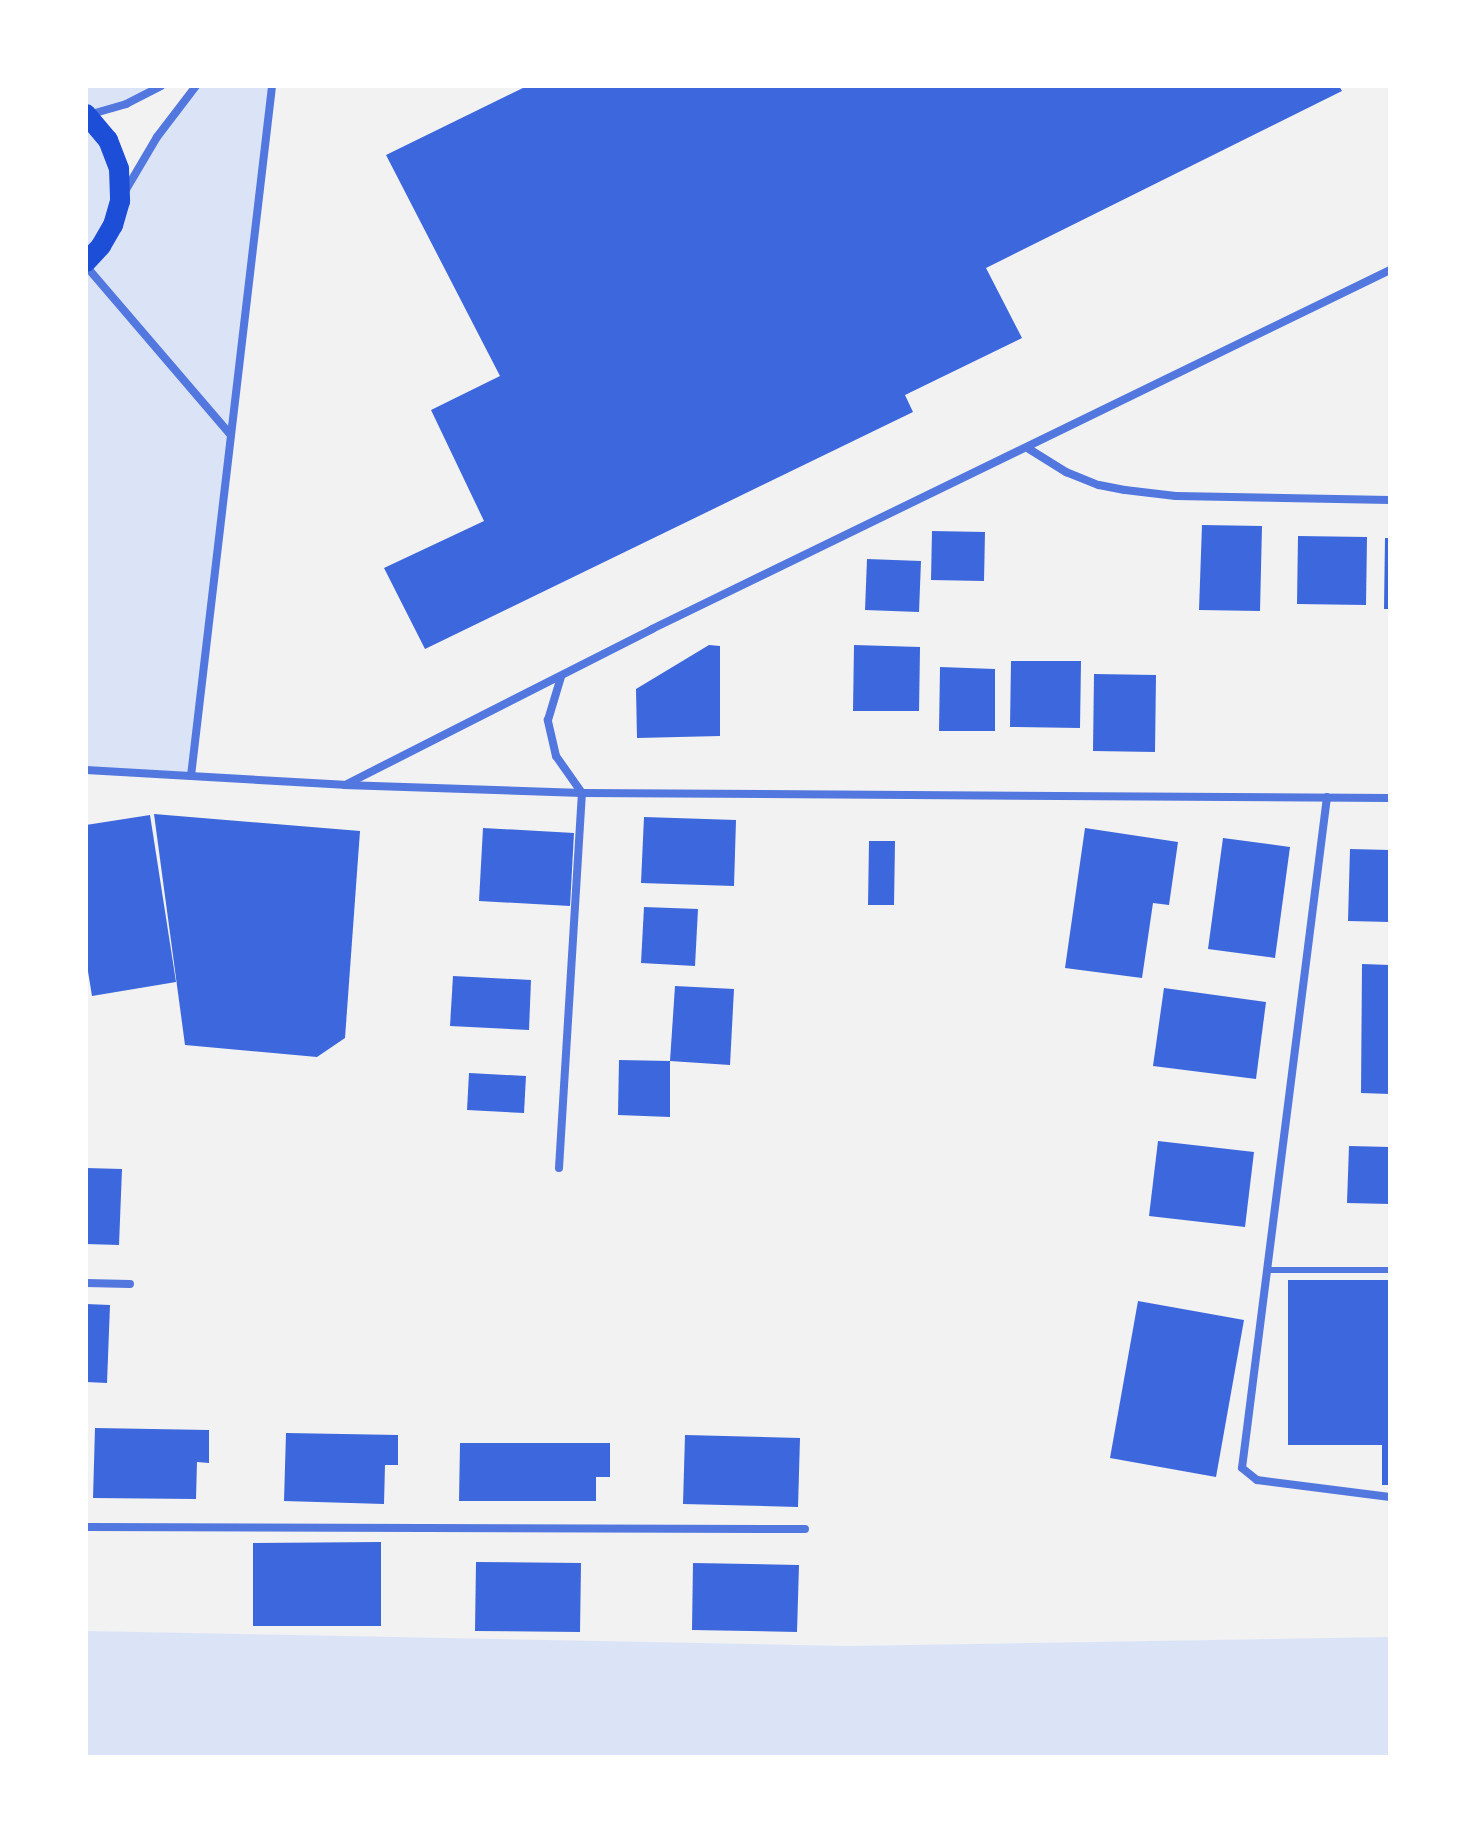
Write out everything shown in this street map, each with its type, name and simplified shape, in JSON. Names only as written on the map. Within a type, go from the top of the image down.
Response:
[{"type":"main road","points":[[86,264],[113,225],[120,201],[119,169],[108,140],[87,115]]},
{"type":"street","points":[[87,115],[126,104],[161,86]]},
{"type":"street","points":[[120,201],[157,137],[196,86]]},
{"type":"street","points":[[191,776],[272,86]]},
{"type":"street","points":[[86,264],[229,433]]},
{"type":"street","points":[[344,785],[652,629],[1029,449],[1390,270]]},
{"type":"street","points":[[1029,449],[1066,472],[1099,485],[1125,490],[1176,496],[1390,500]]},
{"type":"street","points":[[559,1168],[582,793],[556,756],[548,720],[561,677]]},
{"type":"street","points":[[86,770],[344,785],[582,793],[1390,798]]},
{"type":"street","points":[[1327,797],[1242,1468],[1257,1480],[1390,1497]]},
{"type":"street","points":[[86,1283],[130,1284]]},
{"type":"street","points":[[86,1527],[805,1529]]},
{"type":"lane","points":[[1267,1270],[1390,1270]]},
{"type":"shaded area","points":[[86,86],[161,86],[88,115],[120,199],[157,137],[196,86],[273,86],[191,776],[86,770]]},
{"type":"shaded area","points":[[86,1631],[847,1646],[1390,1637],[1390,1757],[86,1757]]},
{"type":"building","points":[[527,86],[1339,86],[1342,91],[986,268],[1022,338],[905,395],[913,412],[425,649],[384,568],[484,521],[431,410],[500,376],[386,155]]},
{"type":"building","points":[[1202,525],[1262,526],[1260,611],[1199,610]]},
{"type":"building","points":[[932,531],[985,532],[984,581],[931,580]]},
{"type":"building","points":[[1298,536],[1367,537],[1366,605],[1297,604]]},
{"type":"building","points":[[1385,538],[1390,538],[1390,609],[1384,609]]},
{"type":"building","points":[[867,559],[921,561],[919,612],[865,610]]},
{"type":"building","points":[[709,645],[720,646],[720,736],[637,738],[636,689]]},
{"type":"building","points":[[854,645],[920,647],[919,711],[853,711]]},
{"type":"building","points":[[1011,661],[1081,661],[1080,728],[1010,727]]},
{"type":"building","points":[[940,667],[995,669],[995,731],[939,731]]},
{"type":"building","points":[[1094,674],[1156,675],[1155,752],[1093,751]]},
{"type":"building","points":[[154,814],[360,831],[345,1038],[317,1057],[185,1045]]},
{"type":"building","points":[[150,815],[176,982],[92,996],[86,959],[86,825]]},
{"type":"building","points":[[644,817],[736,820],[734,886],[641,883]]},
{"type":"building","points":[[483,828],[574,833],[570,906],[479,901]]},
{"type":"building","points":[[1085,828],[1178,842],[1169,905],[1153,903],[1142,978],[1065,968]]},
{"type":"building","points":[[1223,838],[1290,847],[1275,958],[1208,949]]},
{"type":"building","points":[[869,841],[895,841],[894,905],[868,905]]},
{"type":"building","points":[[1350,849],[1390,850],[1390,922],[1348,921]]},
{"type":"building","points":[[644,907],[698,909],[695,966],[641,963]]},
{"type":"building","points":[[1362,964],[1390,965],[1390,1094],[1361,1093]]},
{"type":"building","points":[[453,976],[531,980],[529,1030],[450,1026]]},
{"type":"building","points":[[675,986],[734,989],[730,1065],[670,1061]]},
{"type":"building","points":[[1164,988],[1266,1002],[1256,1079],[1153,1066]]},
{"type":"building","points":[[619,1060],[670,1061],[670,1117],[618,1115]]},
{"type":"building","points":[[469,1073],[526,1076],[524,1113],[467,1110]]},
{"type":"building","points":[[1158,1141],[1254,1152],[1245,1227],[1149,1216]]},
{"type":"building","points":[[1349,1146],[1390,1147],[1390,1204],[1347,1203]]},
{"type":"building","points":[[86,1168],[122,1169],[119,1245],[86,1244]]},
{"type":"building","points":[[1288,1280],[1390,1280],[1390,1485],[1382,1485],[1382,1445],[1288,1445]]},
{"type":"building","points":[[1138,1301],[1244,1320],[1216,1477],[1110,1458]]},
{"type":"building","points":[[86,1304],[110,1305],[107,1383],[86,1382]]},
{"type":"building","points":[[95,1428],[209,1430],[209,1463],[197,1462],[196,1499],[93,1498]]},
{"type":"building","points":[[286,1433],[398,1435],[398,1465],[385,1465],[384,1504],[284,1501]]},
{"type":"building","points":[[685,1435],[800,1438],[798,1507],[683,1504]]},
{"type":"building","points":[[460,1443],[610,1443],[610,1477],[596,1477],[596,1501],[459,1501]]},
{"type":"building","points":[[381,1542],[381,1626],[253,1626],[253,1543]]},
{"type":"building","points":[[476,1562],[581,1563],[580,1632],[475,1631]]},
{"type":"building","points":[[693,1563],[799,1565],[797,1632],[692,1630]]}]
